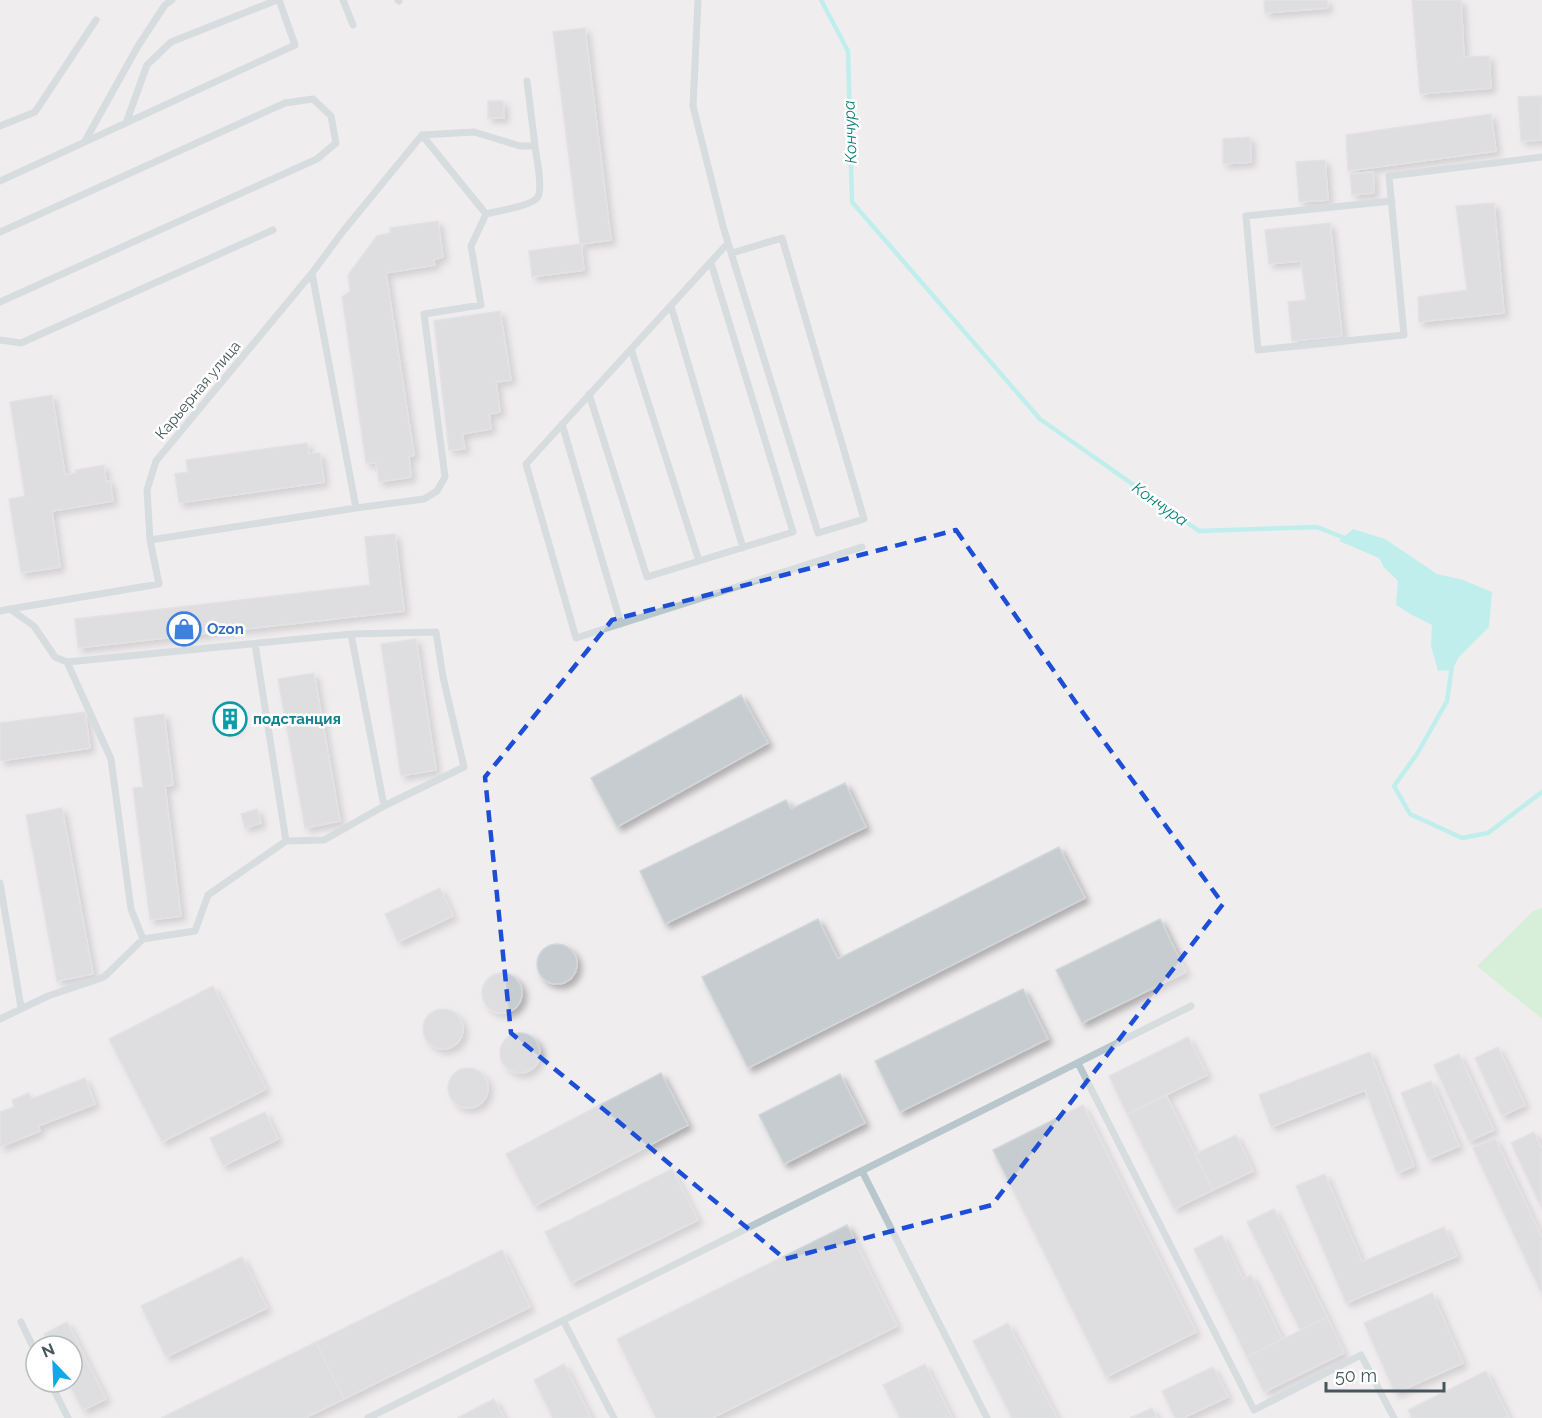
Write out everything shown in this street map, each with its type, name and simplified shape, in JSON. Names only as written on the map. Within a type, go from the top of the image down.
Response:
[{"type":"lane","points":[[85,141],[138,46],[165,5],[172,0]]},
{"type":"lane","points":[[0,181],[85,141],[126,123],[295,45],[278,0],[171,42],[147,65],[126,123]]},
{"type":"lane","points":[[343,0],[353,25]]},
{"type":"lane","points":[[698,0],[693,106],[728,243],[818,533],[864,519],[782,238],[732,253]]},
{"type":"lane","points":[[0,126],[35,112],[96,20]]},
{"type":"lane","points":[[150,540],[424,499],[437,491],[445,477],[424,314],[481,305],[471,246],[486,214],[538,198],[540,191],[527,81]]},
{"type":"lane","points":[[0,232],[285,103],[313,99],[331,116],[336,143],[317,159],[0,302]]},
{"type":"lane","points":[[422,135],[474,132],[520,146],[535,146]]},
{"type":"lane","points":[[422,135],[486,214]]},
{"type":"lane","name":"Карьерная улица","points":[[10,609],[159,584],[150,540],[147,490],[156,461],[312,273],[422,135]]},
{"type":"lane","points":[[1392,201],[1246,216],[1258,350],[1404,335],[1392,201],[1389,176],[1542,157]]},
{"type":"lane","points":[[0,340],[21,343],[273,230]]},
{"type":"lane","points":[[728,243],[526,464],[576,638],[862,547]]},
{"type":"lane","points":[[589,394],[647,577],[793,532],[711,263]]},
{"type":"lane","points":[[312,273],[356,508]]},
{"type":"lane","points":[[671,306],[743,548]]},
{"type":"lane","points":[[631,349],[699,561]]},
{"type":"lane","points":[[562,424],[621,624]]},
{"type":"lane","points":[[0,611],[10,609],[34,626],[55,657],[67,662],[351,634],[436,632],[443,677],[464,767],[384,806],[324,840],[286,841],[208,894],[195,931],[143,939],[104,977],[21,1007],[0,1020]]},
{"type":"lane","points":[[351,634],[384,806]]},
{"type":"lane","points":[[255,644],[286,841]]},
{"type":"lane","points":[[67,662],[111,759],[131,909],[143,939]]},
{"type":"lane","points":[[0,883],[21,1007]]},
{"type":"lane","points":[[368,1418],[1191,1006]]},
{"type":"lane","points":[[1078,1063],[1254,1410],[1361,1355],[1394,1418]]},
{"type":"lane","points":[[862,1171],[987,1418]]},
{"type":"lane","points":[[564,1320],[614,1418]]},
{"type":"lane","points":[[21,1322],[27,1334]]},
{"type":"lane","points":[[56,1394],[68,1418]]},
{"type":"highlighted area","points":[[956,530],[1081,710],[1223,904],[992,1205],[785,1259],[511,1033],[485,777],[612,620]]},
{"type":"green space","points":[[1542,908],[1542,1019],[1477,966],[1533,911]]},
{"type":"water","points":[[1353,529],[1385,539],[1437,574],[1463,580],[1492,592],[1489,627],[1459,657],[1452,670],[1438,671],[1431,645],[1432,625],[1396,605],[1398,581],[1384,567],[1379,558],[1339,541]]},
{"type":"building","points":[[1264,0],[1327,0],[1328,8],[1265,13]]},
{"type":"building","points":[[1412,0],[1461,0],[1464,57],[1489,56],[1491,88],[1420,94]]},
{"type":"building","points":[[585,28],[611,240],[581,244],[584,270],[532,277],[529,251],[580,244],[553,32]]},
{"type":"building","points":[[1542,96],[1542,140],[1521,141],[1518,97]]},
{"type":"building","points":[[488,101],[503,101],[504,118],[488,118]]},
{"type":"building","points":[[1491,114],[1496,151],[1348,171],[1346,135]]},
{"type":"building","points":[[1250,137],[1251,162],[1223,164],[1223,139]]},
{"type":"building","points":[[1325,160],[1328,200],[1299,202],[1296,162]]},
{"type":"building","points":[[1373,172],[1374,193],[1352,195],[1350,174]]},
{"type":"building","points":[[1494,203],[1504,313],[1419,322],[1418,297],[1467,290],[1456,206]]},
{"type":"building","points":[[438,221],[443,257],[433,260],[435,265],[386,273],[414,455],[409,457],[411,477],[379,482],[376,463],[366,463],[342,297],[350,291],[348,275],[377,236],[390,233],[390,228]]},
{"type":"building","points":[[1330,223],[1342,336],[1292,341],[1288,302],[1306,300],[1301,261],[1269,264],[1265,230]]},
{"type":"building","points":[[500,311],[511,380],[496,382],[500,412],[489,414],[491,429],[462,434],[465,449],[449,450],[434,321]]},
{"type":"building","points":[[52,395],[65,475],[76,473],[75,470],[104,465],[106,482],[110,481],[113,501],[52,511],[60,567],[21,573],[9,499],[25,496],[10,402]]},
{"type":"building","points":[[307,443],[309,454],[320,453],[324,482],[179,503],[175,474],[188,472],[186,460]]},
{"type":"building","points":[[395,534],[404,611],[78,648],[75,619],[370,585],[365,537]]},
{"type":"building","points":[[416,639],[436,770],[401,776],[381,644]]},
{"type":"building","points":[[314,673],[340,821],[305,828],[278,679]]},
{"type":"building","points":[[741,695],[768,743],[617,827],[591,778]]},
{"type":"building","name":"подстанция","points":[[234,707],[238,728],[226,730],[222,710]]},
{"type":"building","points":[[85,712],[90,748],[0,761],[0,723]]},
{"type":"building","points":[[164,714],[173,785],[165,786],[181,916],[150,920],[133,788],[143,787],[134,718]]},
{"type":"building","points":[[845,783],[866,827],[665,924],[640,871],[786,800],[791,809]]},
{"type":"building","points":[[62,808],[93,974],[57,981],[26,815]]},
{"type":"building","points":[[257,809],[261,823],[245,828],[241,814]]},
{"type":"building","points":[[1059,847],[1085,898],[748,1068],[702,977],[818,919],[838,959]]},
{"type":"building","points":[[440,888],[453,916],[398,942],[385,914]]},
{"type":"building","points":[[1160,919],[1186,972],[1082,1023],[1056,970]]},
{"type":"building","points":[[557,944],[571,950],[577,964],[571,978],[557,984],[543,978],[537,964],[543,950]]},
{"type":"building","points":[[502,973],[516,979],[522,993],[516,1007],[502,1013],[488,1007],[482,993],[488,979]]},
{"type":"building","points":[[213,986],[266,1089],[162,1142],[109,1039]]},
{"type":"building","points":[[1023,989],[1048,1039],[900,1112],[875,1061]]},
{"type":"building","points":[[443,1009],[457,1015],[463,1029],[457,1043],[443,1049],[429,1043],[423,1029],[429,1015]]},
{"type":"building","points":[[520,1033],[534,1039],[540,1053],[534,1067],[520,1073],[506,1067],[500,1053],[506,1039]]},
{"type":"building","points":[[1188,1037],[1207,1075],[1127,1114],[1109,1076]]},
{"type":"building","points":[[1498,1047],[1525,1105],[1502,1116],[1475,1058]]},
{"type":"building","points":[[1370,1052],[1414,1166],[1397,1173],[1365,1090],[1271,1127],[1259,1095]]},
{"type":"building","points":[[1459,1054],[1494,1130],[1469,1141],[1434,1065]]},
{"type":"building","points":[[468,1068],[482,1074],[488,1088],[482,1102],[468,1108],[454,1102],[448,1088],[454,1074]]},
{"type":"building","points":[[661,1073],[688,1125],[534,1206],[506,1154]]},
{"type":"building","points":[[840,1074],[865,1123],[784,1164],[759,1115]]},
{"type":"building","points":[[85,1078],[95,1104],[38,1126],[40,1131],[0,1147],[0,1112],[14,1107],[12,1100],[29,1093],[31,1099]]},
{"type":"building","points":[[1431,1081],[1459,1146],[1428,1159],[1401,1093]]},
{"type":"building","points":[[1166,1095],[1213,1190],[1174,1209],[1127,1114]]},
{"type":"building","points":[[1083,1105],[1196,1332],[1106,1377],[993,1150]]},
{"type":"building","points":[[265,1112],[278,1139],[223,1166],[210,1138]]},
{"type":"building","points":[[1534,1132],[1542,1149],[1541,1207],[1511,1143]]},
{"type":"building","points":[[1236,1135],[1253,1171],[1213,1190],[1195,1154]]},
{"type":"building","points":[[1495,1138],[1542,1238],[1542,1294],[1473,1148]]},
{"type":"building","points":[[672,1169],[698,1220],[571,1283],[545,1232]]},
{"type":"building","points":[[1325,1174],[1362,1262],[1444,1227],[1457,1256],[1346,1303],[1296,1186]]},
{"type":"building","points":[[1274,1209],[1327,1317],[1300,1330],[1247,1222]]},
{"type":"building","points":[[847,1225],[897,1326],[712,1418],[656,1418],[617,1339]]},
{"type":"building","points":[[1222,1235],[1243,1279],[1251,1275],[1282,1339],[1247,1357],[1194,1249]]},
{"type":"building","points":[[502,1250],[530,1307],[344,1399],[316,1342]]},
{"type":"building","points":[[242,1257],[267,1308],[166,1357],[141,1306]]},
{"type":"building","points":[[1432,1293],[1463,1363],[1395,1393],[1364,1323]]},
{"type":"building","points":[[1327,1317],[1344,1353],[1264,1392],[1247,1357]]},
{"type":"building","points":[[67,1322],[73,1334],[44,1334]]},
{"type":"building","points":[[1008,1323],[1057,1418],[1012,1418],[973,1341]]},
{"type":"building","points":[[316,1342],[344,1399],[305,1418],[161,1418]]},
{"type":"building","points":[[84,1356],[106,1399],[83,1410],[74,1394],[84,1394]]},
{"type":"building","points":[[564,1364],[591,1418],[553,1418],[534,1380]]},
{"type":"building","points":[[925,1364],[952,1418],[900,1418],[883,1385]]},
{"type":"building","points":[[1213,1367],[1228,1397],[1183,1418],[1175,1418],[1162,1391]]},
{"type":"building","points":[[1486,1371],[1509,1418],[1412,1418],[1408,1410]]},
{"type":"building","points":[[494,1399],[504,1418],[457,1418]]},
{"type":"building","points":[[1152,1408],[1157,1418],[1130,1418]]},
{"type":"waterway","name":"Кончура","points":[[821,0],[848,51],[852,202],[1040,419],[1199,531],[1317,527],[1347,539]]},
{"type":"waterway","name":"Кончура","points":[[1452,666],[1447,701],[1417,754],[1394,786],[1410,814],[1462,838],[1488,833],[1542,792]]},
{"type":"place","name":"Ozon","points":[[184,629]]},
{"type":"place","name":"подстанция","points":[[230,719]]}]
